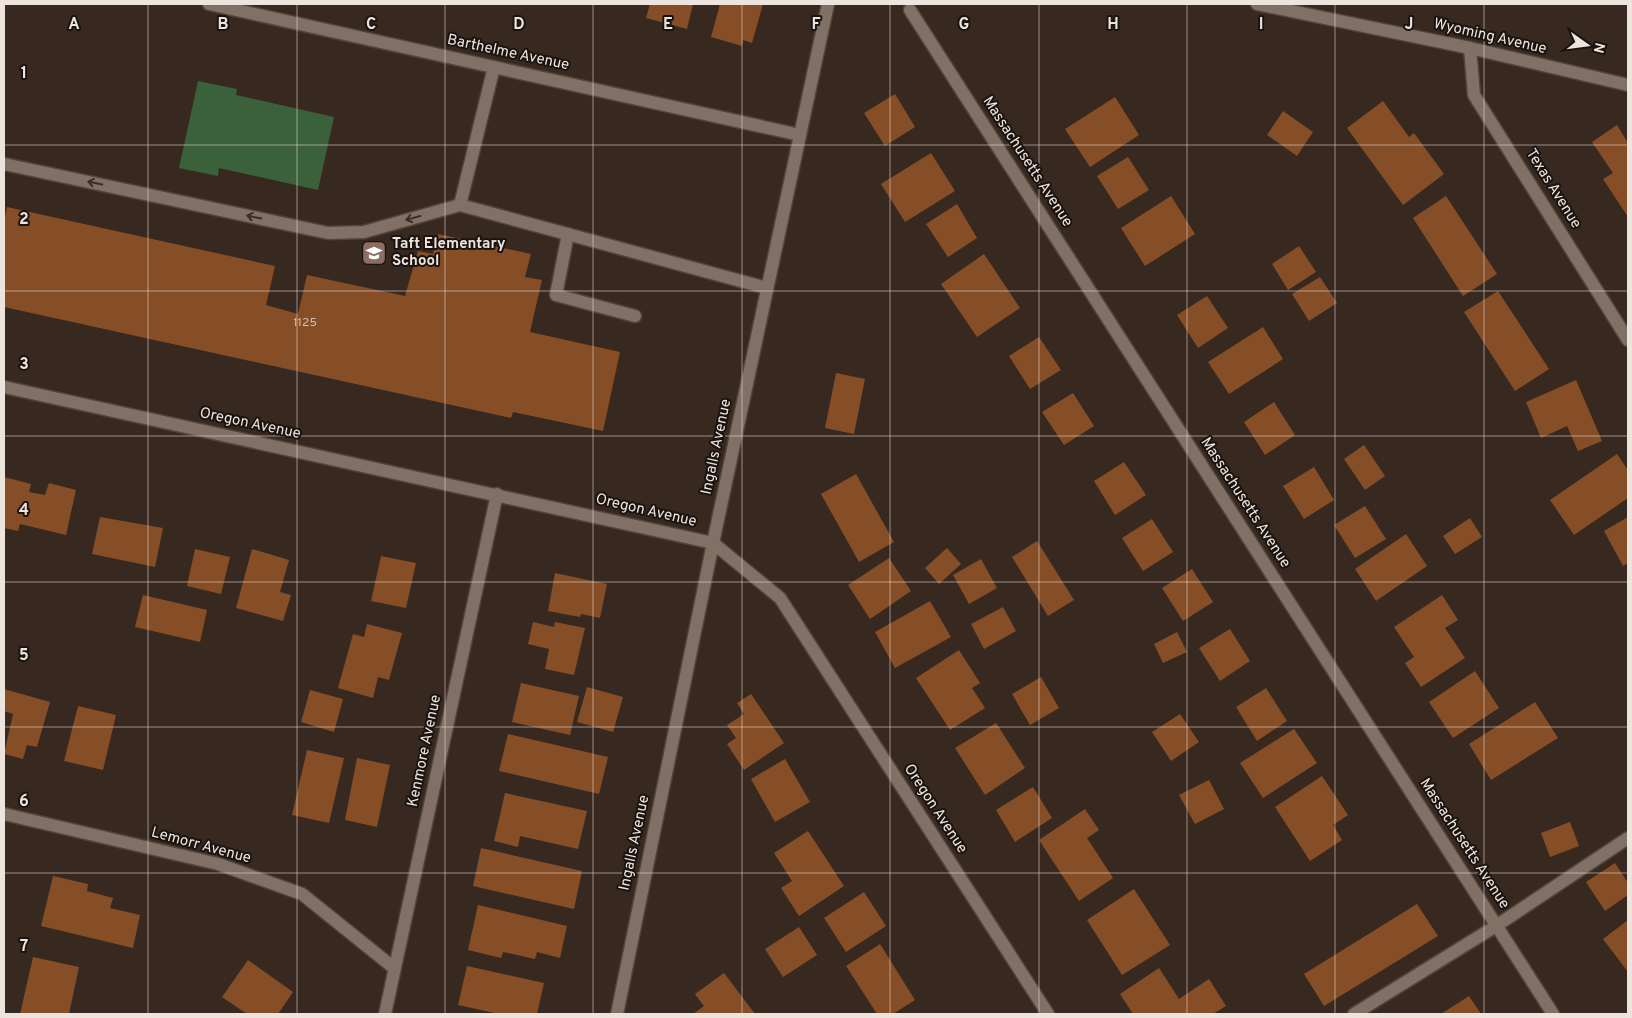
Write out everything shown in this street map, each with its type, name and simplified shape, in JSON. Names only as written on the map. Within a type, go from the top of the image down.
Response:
[{"type":"street","name":"Barthelme Avenue","points":[[209,4],[800,134]]},
{"type":"street","name":"Ingalls Avenue","points":[[617,1014],[713,543],[828,4]]},
{"type":"street","name":"Wyoming Avenue","points":[[1257,4],[1470,48],[1628,85]]},
{"type":"street","name":"Massachusetts Avenue","points":[[910,10],[1553,1014]]},
{"type":"street","name":"Texas Avenue","points":[[1470,48],[1474,95],[1628,340]]},
{"type":"street","points":[[460,205],[494,67]]},
{"type":"street","points":[[4,164],[328,233],[364,232],[460,205],[767,288]]},
{"type":"street","points":[[568,234],[556,295],[635,316]]},
{"type":"street","name":"Oregon Avenue","points":[[4,387],[713,543],[780,598],[1048,1014]]},
{"type":"street","name":"Kenmore Avenue","points":[[385,1014],[497,494]]},
{"type":"street","name":"Lemorr Avenue","points":[[4,814],[218,864],[302,894],[394,968]]},
{"type":"street","points":[[1354,1014],[1496,926],[1628,838]]},
{"type":"green space","points":[[198,81],[237,89],[236,95],[334,117],[318,190],[219,168],[218,176],[179,168]]},
{"type":"building","points":[[650,4],[693,4],[687,29],[646,18]]},
{"type":"building","points":[[720,4],[763,4],[752,43],[743,40],[742,46],[711,37]]},
{"type":"building","points":[[895,94],[915,127],[885,146],[864,113]]},
{"type":"building","points":[[1115,97],[1139,135],[1090,167],[1065,129]]},
{"type":"building","points":[[1383,101],[1409,137],[1414,133],[1444,174],[1403,205],[1347,128]]},
{"type":"building","points":[[1283,111],[1313,132],[1297,156],[1267,135]]},
{"type":"building","points":[[1617,125],[1628,143],[1628,217],[1603,179],[1613,173],[1592,142]]},
{"type":"building","points":[[931,153],[955,191],[905,222],[881,184]]},
{"type":"building","points":[[1128,157],[1149,190],[1118,209],[1097,176]]},
{"type":"building","points":[[1171,196],[1195,234],[1145,266],[1121,228]]},
{"type":"building","points":[[1446,196],[1497,274],[1463,296],[1413,218]]},
{"type":"building","points":[[957,204],[977,238],[948,257],[926,224]]},
{"type":"building","points":[[7,207],[275,266],[266,305],[298,314],[307,275],[405,296],[418,251],[433,254],[438,234],[531,254],[525,277],[542,280],[530,332],[620,352],[603,431],[513,412],[511,418],[4,307],[4,220]]},
{"type":"building","points":[[1299,246],[1316,272],[1288,290],[1272,264]]},
{"type":"building","points":[[984,254],[1020,308],[977,337],[941,284]]},
{"type":"building","points":[[1320,277],[1337,303],[1309,321],[1292,294]]},
{"type":"building","points":[[1498,291],[1549,369],[1515,391],[1464,312]]},
{"type":"building","points":[[1207,296],[1228,328],[1198,348],[1177,315]]},
{"type":"building","points":[[1263,327],[1283,359],[1229,394],[1208,362]]},
{"type":"building","points":[[1039,337],[1061,370],[1030,389],[1009,356]]},
{"type":"building","points":[[836,373],[865,379],[854,434],[825,428]]},
{"type":"building","points":[[1576,380],[1602,441],[1578,451],[1567,426],[1541,438],[1526,402]]},
{"type":"building","points":[[1073,393],[1094,426],[1064,445],[1042,412]]},
{"type":"building","points":[[1274,402],[1295,435],[1265,455],[1244,422]]},
{"type":"building","points":[[1364,445],[1385,476],[1365,490],[1344,459]]},
{"type":"building","points":[[1617,454],[1628,470],[1628,498],[1574,535],[1550,500]]},
{"type":"building","points":[[1124,462],[1146,495],[1115,515],[1094,481]]},
{"type":"building","points":[[1314,467],[1334,500],[1304,519],[1283,486]]},
{"type":"building","points":[[856,474],[894,542],[859,562],[821,494]]},
{"type":"building","points":[[4,477],[31,484],[29,492],[45,495],[49,483],[76,490],[66,535],[20,524],[18,531],[4,528]]},
{"type":"building","points":[[1365,506],[1386,539],[1355,558],[1334,525]]},
{"type":"building","points":[[100,517],[163,528],[155,567],[92,554]]},
{"type":"building","points":[[1628,517],[1628,563],[1623,566],[1604,531]]},
{"type":"building","points":[[1470,518],[1482,537],[1455,554],[1443,536]]},
{"type":"building","points":[[1152,519],[1173,552],[1143,571],[1122,538]]},
{"type":"building","points":[[1406,534],[1427,566],[1376,601],[1355,569]]},
{"type":"building","points":[[1037,541],[1074,600],[1048,616],[1012,557]]},
{"type":"building","points":[[947,548],[961,564],[939,584],[925,568]]},
{"type":"building","points":[[195,549],[230,557],[221,594],[187,586]]},
{"type":"building","points":[[252,549],[289,560],[280,592],[291,595],[283,621],[236,608]]},
{"type":"building","points":[[381,556],[416,563],[406,608],[371,601]]},
{"type":"building","points":[[889,558],[911,591],[870,619],[848,585]]},
{"type":"building","points":[[981,559],[997,588],[969,604],[953,575]]},
{"type":"building","points":[[1192,569],[1213,602],[1183,621],[1162,588]]},
{"type":"building","points":[[555,573],[607,584],[600,618],[581,614],[580,617],[548,611]]},
{"type":"building","points":[[143,595],[207,610],[200,642],[135,627]]},
{"type":"building","points":[[1442,595],[1458,620],[1445,628],[1465,658],[1421,687],[1405,663],[1414,657],[1394,627]]},
{"type":"building","points":[[930,601],[951,637],[895,668],[875,632]]},
{"type":"building","points":[[1003,607],[1016,631],[984,649],[971,624]]},
{"type":"building","points":[[533,622],[554,627],[555,622],[585,628],[574,675],[545,669],[549,649],[528,644]]},
{"type":"building","points":[[367,624],[402,633],[389,680],[378,677],[373,698],[338,688],[353,634],[364,637]]},
{"type":"building","points":[[1230,629],[1250,661],[1220,681],[1199,648]]},
{"type":"building","points":[[1177,632],[1187,652],[1163,663],[1154,644]]},
{"type":"building","points":[[959,650],[980,683],[972,688],[985,708],[950,730],[916,678]]},
{"type":"building","points":[[1475,671],[1499,708],[1453,738],[1429,702]]},
{"type":"building","points":[[1041,677],[1059,708],[1030,725],[1012,694]]},
{"type":"building","points":[[521,683],[579,696],[570,735],[512,722]]},
{"type":"building","points":[[587,687],[623,697],[613,732],[577,722]]},
{"type":"building","points":[[1266,688],[1287,721],[1257,741],[1236,707]]},
{"type":"building","points":[[4,689],[50,702],[37,747],[27,745],[23,759],[4,754],[13,714],[4,711]]},
{"type":"building","points":[[310,690],[343,699],[334,732],[301,722]]},
{"type":"building","points":[[751,694],[784,743],[744,770],[727,744],[736,738],[727,725],[744,714],[737,703]]},
{"type":"building","points":[[1535,702],[1558,738],[1491,780],[1469,744]]},
{"type":"building","points":[[78,706],[116,715],[103,770],[64,761]]},
{"type":"building","points":[[1180,714],[1199,742],[1171,761],[1152,732]]},
{"type":"building","points":[[996,723],[1025,768],[985,795],[955,748]]},
{"type":"building","points":[[1294,729],[1317,763],[1263,798],[1240,763]]},
{"type":"building","points":[[508,734],[608,757],[599,794],[499,771]]},
{"type":"building","points":[[307,750],[344,758],[329,823],[292,815]]},
{"type":"building","points":[[357,758],[390,765],[377,827],[345,820]]},
{"type":"building","points":[[785,759],[810,802],[775,822],[751,779]]},
{"type":"building","points":[[1322,776],[1348,815],[1333,825],[1342,840],[1310,861],[1275,807]]},
{"type":"building","points":[[1209,780],[1224,809],[1195,824],[1179,795]]},
{"type":"building","points":[[1033,787],[1052,818],[1015,842],[996,810]]},
{"type":"building","points":[[505,793],[587,811],[578,849],[520,836],[518,847],[494,841]]},
{"type":"building","points":[[1085,809],[1099,830],[1087,838],[1113,878],[1079,901],[1039,840]]},
{"type":"building","points":[[1570,822],[1579,846],[1550,857],[1541,833]]},
{"type":"building","points":[[808,831],[844,886],[799,916],[781,888],[792,881],[774,853]]},
{"type":"building","points":[[481,848],[582,871],[574,909],[473,886]]},
{"type":"building","points":[[1615,863],[1628,883],[1628,895],[1605,911],[1586,882]]},
{"type":"building","points":[[53,876],[88,884],[87,891],[113,898],[110,908],[140,915],[133,948],[41,926]]},
{"type":"building","points":[[1134,889],[1170,945],[1122,975],[1087,920]]},
{"type":"building","points":[[864,892],[886,926],[846,952],[824,918]]},
{"type":"building","points":[[1417,904],[1438,936],[1324,1006],[1304,974]]},
{"type":"building","points":[[478,905],[567,926],[560,958],[537,952],[535,959],[503,952],[501,958],[468,950]]},
{"type":"building","points":[[1628,920],[1628,972],[1603,939]]},
{"type":"building","points":[[799,927],[817,955],[783,977],[765,949]]},
{"type":"building","points":[[880,944],[915,1000],[893,1014],[877,1014],[846,966]]},
{"type":"building","points":[[33,957],[79,967],[69,1014],[20,1014]]},
{"type":"building","points":[[248,960],[293,992],[278,1014],[247,1014],[222,997]]},
{"type":"building","points":[[467,966],[544,983],[537,1014],[499,1014],[458,1005]]},
{"type":"building","points":[[1159,968],[1179,999],[1209,979],[1226,1006],[1213,1014],[1133,1014],[1120,994]]},
{"type":"building","points":[[724,973],[755,1014],[693,1014],[704,1006],[695,994]]},
{"type":"building","points":[[1469,996],[1481,1014],[1441,1014]]},
{"type":"place","name":"Taft Elementary School","points":[[374,253]]}]
